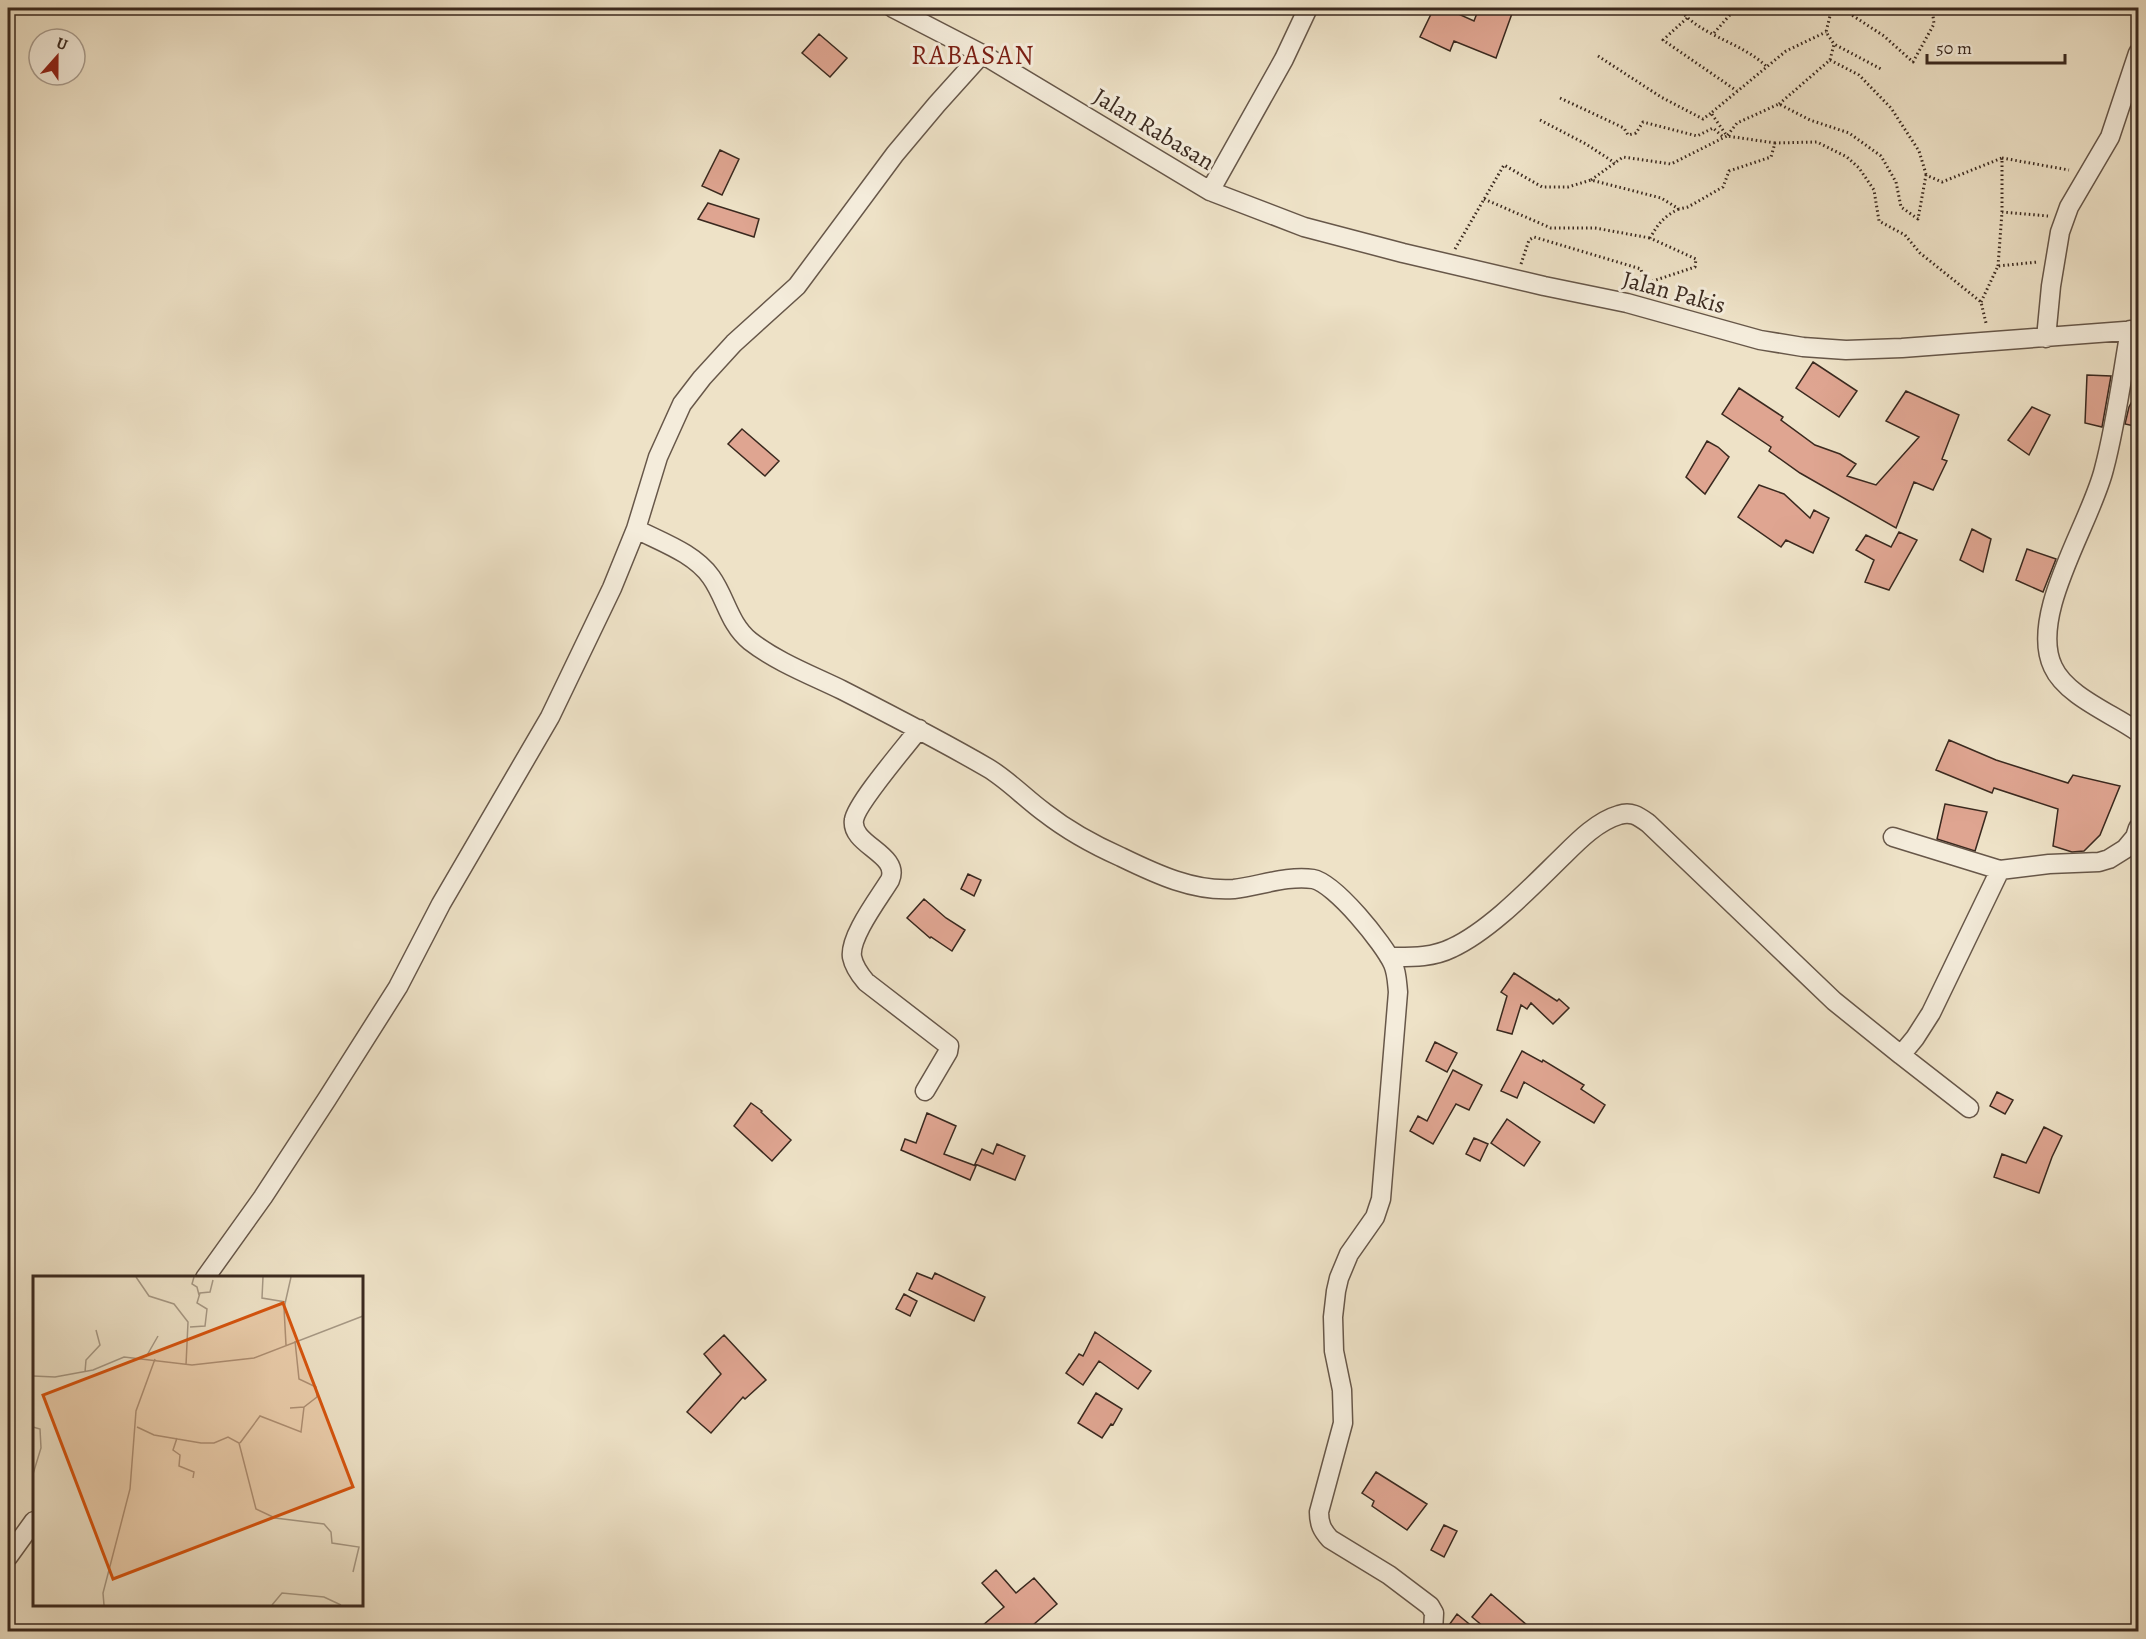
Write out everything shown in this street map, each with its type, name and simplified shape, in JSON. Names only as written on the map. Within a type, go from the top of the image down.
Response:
[{"type":"street","name":"Jalan Rabasan","points":[[907,10],[1210,191],[1284,59],[1308,8]]},
{"type":"street","points":[[2046,338],[2060,232],[2088,174],[2110,137],[2139,53]]},
{"type":"street","points":[[206,1276],[263,1197],[398,987],[441,904],[515,780],[565,689],[612,588],[636,529],[658,457],[682,404],[734,343],[797,286],[895,154],[982,54]]},
{"type":"street","name":"Jalan Pakis","points":[[1210,191],[1304,227],[1446,263],[1628,303],[1760,340],[1803,347],[1868,349],[2134,330]]},
{"type":"street","points":[[2134,330],[2104,470],[2052,603],[2046,642],[2052,666],[2066,685],[2139,732]]},
{"type":"street","points":[[636,529],[699,563],[716,585],[735,625],[751,642],[783,662],[919,729],[991,770],[1046,814],[1092,843],[1155,874],[1194,886],[1233,889],[1296,879],[1321,882],[1353,910],[1389,957],[1396,975],[1398,992],[1381,1199],[1375,1217],[1349,1254],[1336,1291],[1333,1317],[1334,1351],[1342,1390],[1344,1416],[1319,1512],[1319,1520],[1323,1530],[1337,1544],[1389,1575],[1430,1606],[1434,1613],[1433,1632]]},
{"type":"street","points":[[919,729],[865,799],[854,820],[855,831],[887,861],[892,872],[890,880],[855,940],[852,951],[854,963],[866,982],[949,1046],[948,1052],[925,1091]]},
{"type":"street","points":[[1389,957],[1437,954],[1453,948],[1501,915],[1602,822],[1617,815],[1630,813],[1648,823],[1834,1001],[1969,1108]]},
{"type":"street","points":[[1893,837],[2000,870],[2049,864],[2099,862],[2109,859],[2126,849],[2139,828]]},
{"type":"street","points":[[1901,1055],[1931,1013],[2000,870]]},
{"type":"street","points":[[8,1557],[33,1522]]},
{"type":"path","points":[[1679,8],[1687,18],[1756,57],[1767,67]]},
{"type":"path","points":[[1714,33],[1736,8]]},
{"type":"path","points":[[1832,8],[1826,32],[1834,44],[1881,69]]},
{"type":"path","points":[[1841,8],[1884,36],[1913,62],[1934,24],[1932,8]]},
{"type":"path","points":[[1687,18],[1664,40],[1737,91]]},
{"type":"path","points":[[1598,56],[1660,97],[1703,119],[1786,51],[1826,32]]},
{"type":"path","points":[[1446,263],[1504,165],[1542,187],[1568,187],[1592,180],[1623,157],[1671,164],[1725,136],[1737,123],[1779,104],[1830,60],[1834,44]]},
{"type":"path","points":[[1779,104],[1810,120],[1849,133],[1881,156],[1896,182],[1901,207],[1918,219],[1926,175],[1919,152],[1891,108],[1859,75],[1830,60]]},
{"type":"path","points":[[1560,98],[1624,128],[1628,135],[1636,133],[1643,122],[1697,136],[1713,128],[1725,136],[1775,143],[1817,142],[1847,157],[1859,168],[1874,190],[1879,221],[1905,236],[1920,253],[1981,302]]},
{"type":"path","points":[[1711,113],[1725,136]]},
{"type":"path","points":[[1540,120],[1586,144],[1615,163]]},
{"type":"path","points":[[1650,238],[1665,216],[1688,207],[1724,187],[1729,171],[1771,157],[1775,143]]},
{"type":"path","points":[[1926,175],[1942,182],[2002,158],[2088,174]]},
{"type":"path","points":[[1990,342],[1981,302],[1998,266],[2002,212],[2002,158]]},
{"type":"path","points":[[1592,180],[1661,198],[1679,209]]},
{"type":"path","points":[[1483,199],[1551,228],[1595,228],[1650,238],[1696,259],[1695,267],[1644,284],[1641,269],[1534,237],[1529,240],[1515,279]]},
{"type":"path","points":[[2002,212],[2065,218]]},
{"type":"path","points":[[1998,266],[2055,260]]},
{"type":"building","points":[[1434,8],[1445,8],[1474,21],[1479,8],[1514,8],[1496,58],[1454,41],[1450,51],[1420,37]]},
{"type":"building","points":[[819,34],[847,58],[830,77],[802,53]]},
{"type":"building","points":[[720,150],[739,159],[722,195],[702,186]]},
{"type":"building","points":[[708,203],[759,219],[754,237],[698,219]]},
{"type":"building","points":[[1813,362],[1857,391],[1839,417],[1796,388]]},
{"type":"building","points":[[2087,375],[2111,376],[2102,427],[2085,423]]},
{"type":"building","points":[[1739,388],[1783,417],[1781,420],[1815,445],[1840,454],[1856,464],[1847,476],[1876,485],[1919,437],[1886,421],[1906,391],[1959,415],[1942,459],[1947,461],[1933,490],[1914,482],[1896,528],[1800,473],[1769,451],[1771,447],[1722,414]]},
{"type":"building","points":[[2139,388],[2139,427],[2125,424],[2129,407]]},
{"type":"building","points":[[2032,407],[2050,415],[2029,455],[2008,440]]},
{"type":"building","points":[[742,429],[779,461],[765,476],[728,444]]},
{"type":"building","points":[[1707,441],[1729,457],[1705,494],[1686,477]]},
{"type":"building","points":[[1759,485],[1784,494],[1810,518],[1814,510],[1829,518],[1813,553],[1786,540],[1781,547],[1738,517]]},
{"type":"building","points":[[1972,529],[1991,539],[1983,572],[1960,560]]},
{"type":"building","points":[[1899,532],[1917,540],[1889,590],[1865,582],[1874,560],[1856,550],[1866,535],[1891,547]]},
{"type":"building","points":[[2027,549],[2056,559],[2043,592],[2016,580]]},
{"type":"building","points":[[1949,740],[1996,760],[2068,783],[2073,775],[2120,786],[2100,835],[2084,851],[2072,852],[2053,846],[2058,809],[1994,788],[1992,793],[1936,770]]},
{"type":"building","points":[[1945,804],[1987,812],[1975,851],[1937,839]]},
{"type":"building","points":[[968,874],[981,880],[974,896],[961,889]]},
{"type":"building","points":[[924,899],[946,918],[965,930],[952,951],[930,938],[907,918]]},
{"type":"building","points":[[1514,973],[1557,1001],[1559,999],[1569,1008],[1553,1024],[1531,1003],[1527,1009],[1521,1005],[1512,1034],[1497,1030],[1507,996],[1501,992]]},
{"type":"building","points":[[1435,1042],[1457,1053],[1447,1072],[1426,1061]]},
{"type":"building","points":[[1522,1051],[1542,1062],[1543,1060],[1584,1085],[1581,1089],[1605,1105],[1594,1123],[1524,1082],[1517,1098],[1501,1091]]},
{"type":"building","points":[[1453,1070],[1482,1085],[1469,1110],[1456,1104],[1433,1144],[1410,1131],[1418,1116],[1427,1121]]},
{"type":"building","points":[[1997,1092],[2013,1100],[2005,1114],[1990,1106]]},
{"type":"building","points":[[751,1103],[791,1140],[772,1161],[734,1126]]},
{"type":"building","points":[[927,1113],[956,1126],[944,1154],[976,1166],[970,1180],[901,1150],[905,1139],[916,1143]]},
{"type":"building","points":[[1507,1119],[1540,1142],[1524,1166],[1491,1143]]},
{"type":"building","points":[[2044,1127],[2062,1136],[2039,1193],[1994,1177],[2002,1154],[2026,1163]]},
{"type":"building","points":[[1474,1138],[1488,1144],[1480,1161],[1466,1154]]},
{"type":"building","points":[[997,1144],[1025,1156],[1015,1180],[975,1164],[982,1149],[993,1154]]},
{"type":"building","points":[[917,1273],[932,1279],[935,1273],[985,1297],[974,1321],[909,1290]]},
{"type":"building","points":[[904,1294],[917,1301],[910,1316],[896,1309]]},
{"type":"building","points":[[1095,1332],[1151,1371],[1138,1389],[1099,1361],[1083,1385],[1066,1373],[1079,1354],[1083,1356]]},
{"type":"building","points":[[724,1335],[766,1380],[745,1399],[743,1397],[711,1433],[687,1412],[721,1374],[704,1354]]},
{"type":"building","points":[[1096,1393],[1122,1409],[1102,1438],[1078,1423]]},
{"type":"building","points":[[1376,1472],[1427,1504],[1407,1530],[1372,1506],[1374,1501],[1362,1493]]},
{"type":"building","points":[[1444,1525],[1457,1531],[1444,1557],[1431,1550]]},
{"type":"building","points":[[996,1570],[1016,1593],[1034,1578],[1057,1604],[1025,1632],[975,1632],[1004,1607],[982,1583]]},
{"type":"building","points":[[1491,1594],[1535,1632],[1490,1632],[1472,1617]]},
{"type":"building","points":[[1457,1614],[1479,1632],[1444,1632]]},
{"type":"district","name":"RABASAN","points":[[973,55]]}]
